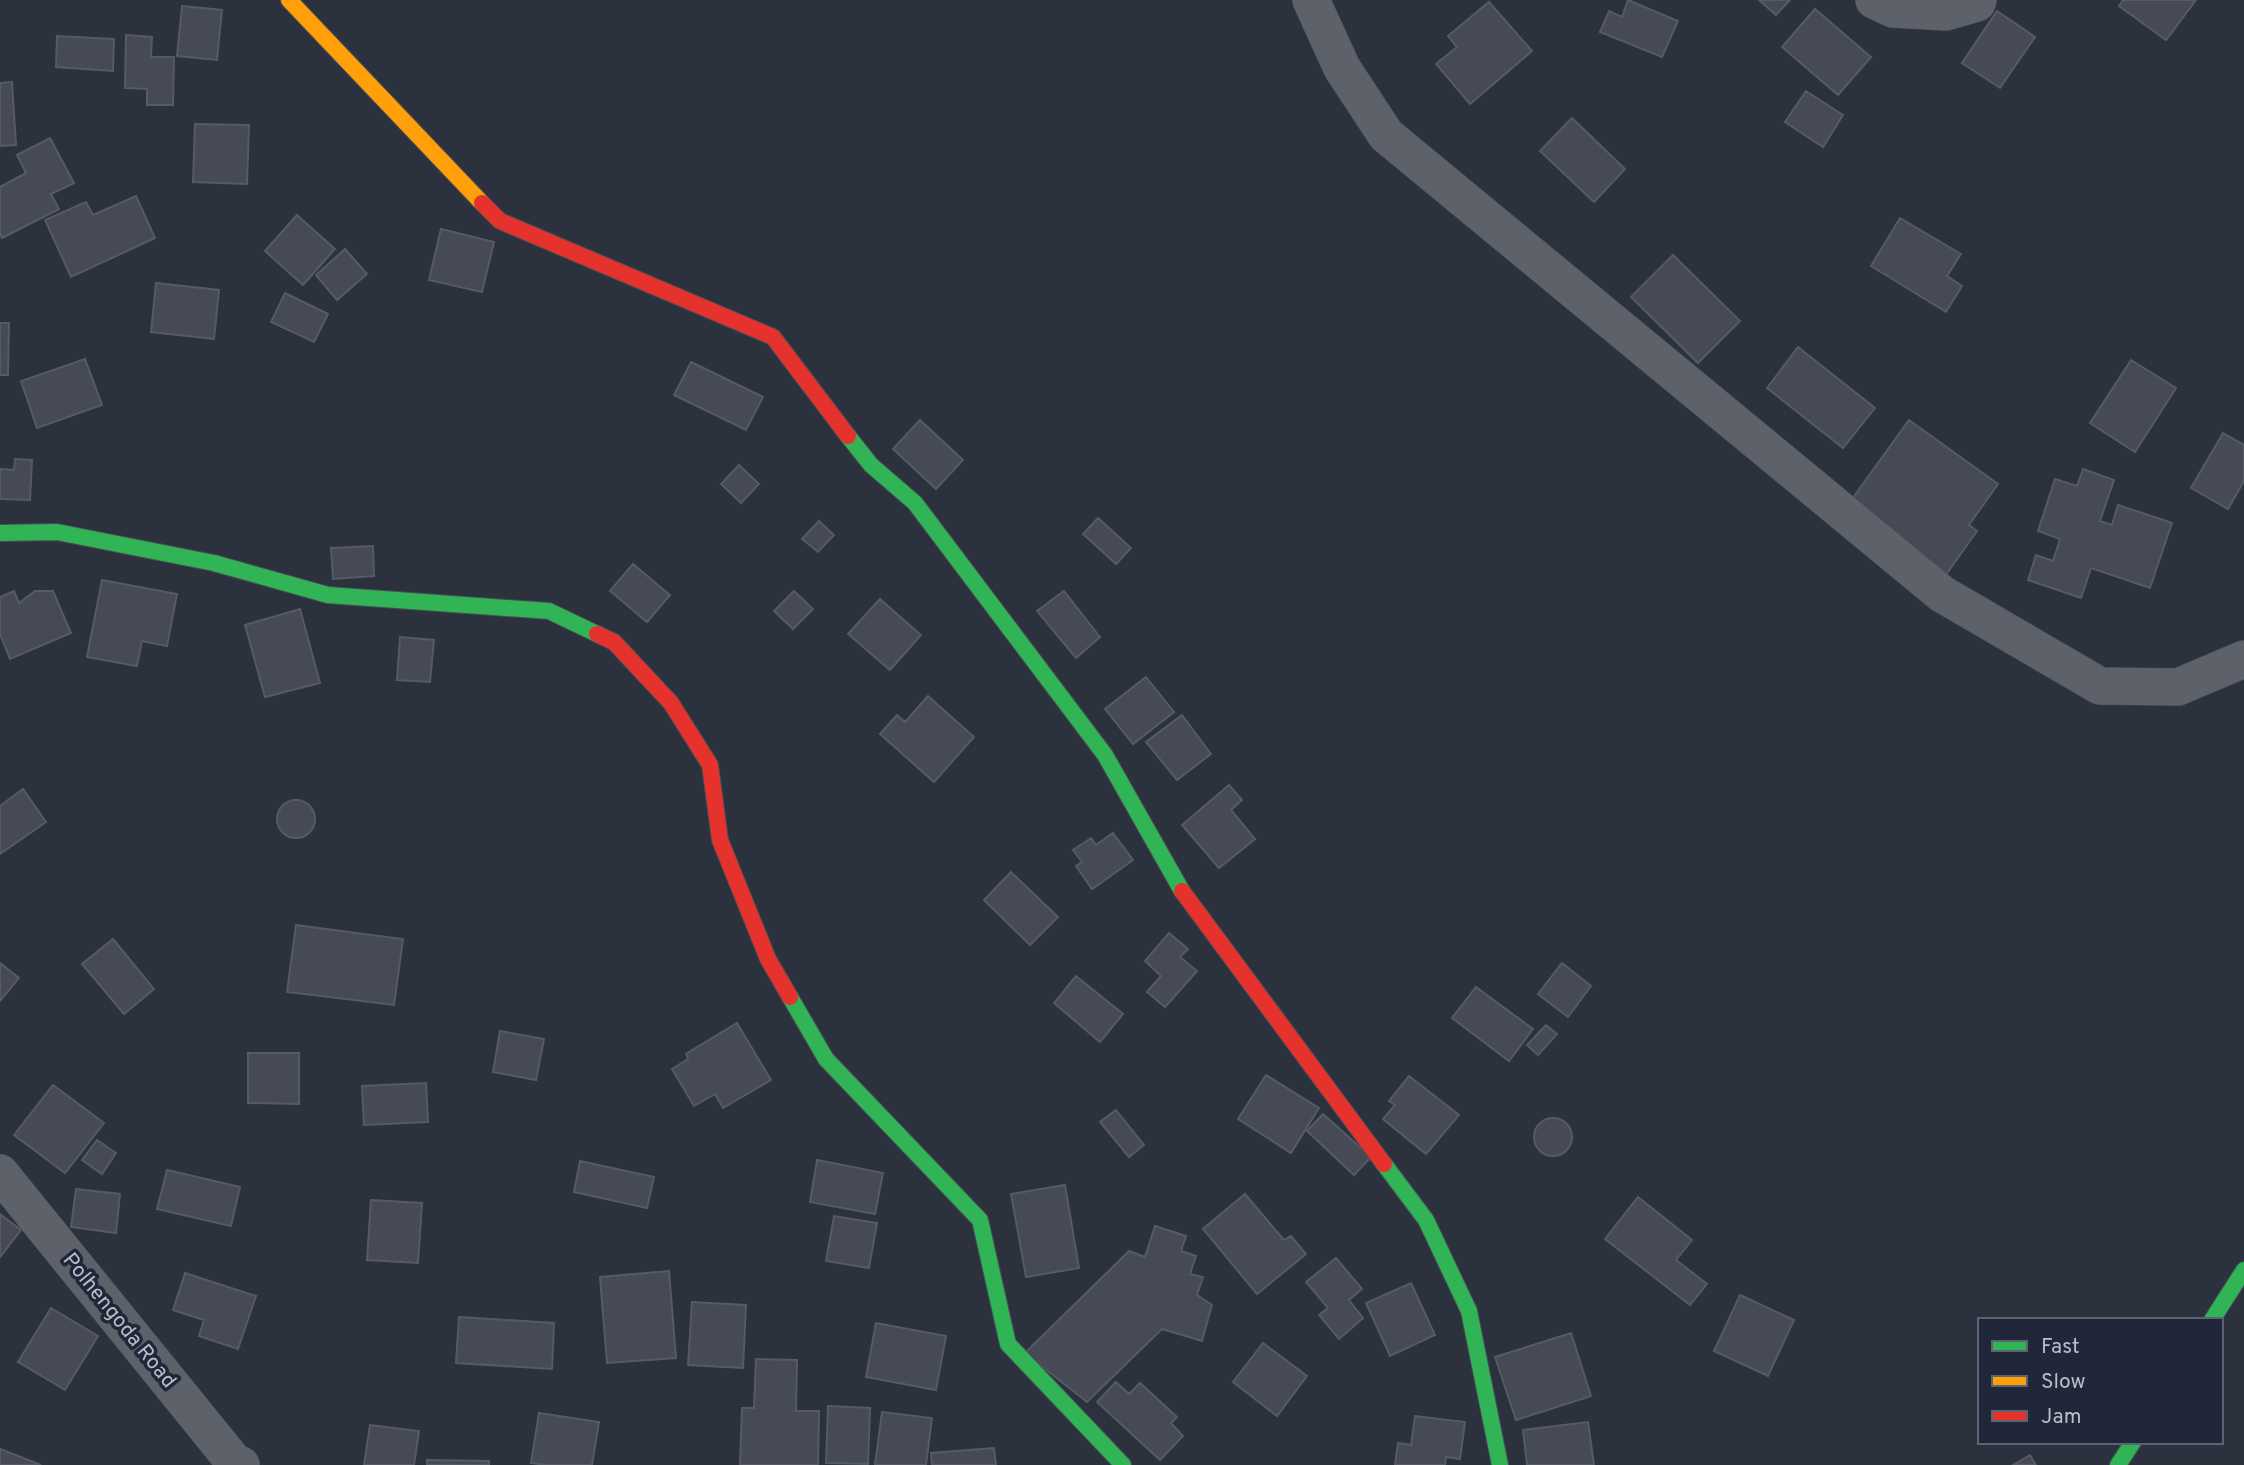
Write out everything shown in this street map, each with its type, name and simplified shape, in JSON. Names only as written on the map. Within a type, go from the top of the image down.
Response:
[{"type":"street","points":[[289,0],[500,221],[773,337],[871,465],[915,503],[1105,755],[1187,900],[1426,1220],[1469,1311],[1500,1465]]},
{"type":"street","points":[[1311,0],[1342,68],[1386,135],[1942,594],[2100,686],[2178,687],[2244,659]]},
{"type":"street","points":[[1874,0],[1893,9],[1946,12],[1977,3],[1978,0]]},
{"type":"street","points":[[0,533],[57,533],[214,563],[328,596],[549,611],[614,642],[671,703],[710,765],[720,840],[768,959],[827,1059],[980,1220],[1008,1344],[1123,1465]]},
{"type":"street","name":"Polhengoda Road","points":[[0,1173],[234,1462],[241,1465]]},
{"type":"street","points":[[2213,1318],[2244,1270]]},
{"type":"street","points":[[2118,1465],[2132,1444]]},
{"type":"building","points":[[1628,0],[1678,21],[1662,57],[1600,32],[1609,11],[1622,17]]},
{"type":"building","points":[[1759,0],[1790,0],[1776,15]]},
{"type":"building","points":[[2123,0],[2196,0],[2166,40],[2119,6]]},
{"type":"building","points":[[1489,2],[1532,51],[1470,104],[1436,64],[1457,47],[1448,36]]},
{"type":"building","points":[[182,6],[222,10],[217,60],[177,56]]},
{"type":"building","points":[[1815,9],[1871,57],[1838,95],[1782,47]]},
{"type":"building","points":[[1997,11],[2035,37],[2000,88],[1962,63]]},
{"type":"building","points":[[126,35],[152,37],[151,57],[174,57],[173,105],[147,105],[147,89],[125,88]]},
{"type":"building","points":[[57,36],[114,39],[113,71],[56,67]]},
{"type":"building","points":[[12,82],[16,145],[0,146],[0,83]]},
{"type":"building","points":[[1806,91],[1843,115],[1823,147],[1785,122]]},
{"type":"building","points":[[1572,118],[1625,169],[1594,202],[1540,151]]},
{"type":"building","points":[[195,124],[249,125],[247,184],[193,182]]},
{"type":"building","points":[[50,138],[74,183],[51,194],[59,209],[2,238],[0,187],[26,173],[17,155]]},
{"type":"building","points":[[136,196],[155,238],[71,277],[45,220],[86,202],[93,215]]},
{"type":"building","points":[[297,215],[335,249],[303,285],[265,251]]},
{"type":"building","points":[[1900,218],[1961,254],[1947,276],[1962,286],[1946,312],[1871,266]]},
{"type":"building","points":[[441,229],[494,242],[482,292],[429,280]]},
{"type":"building","points":[[345,249],[367,274],[337,300],[316,275]]},
{"type":"building","points":[[1673,255],[1740,321],[1698,363],[1631,297]]},
{"type":"building","points":[[156,283],[219,290],[214,339],[151,332]]},
{"type":"building","points":[[285,293],[328,314],[314,342],[271,322]]},
{"type":"building","points":[[0,323],[9,323],[8,375],[0,375]]},
{"type":"building","points":[[1798,347],[1875,408],[1843,448],[1767,388]]},
{"type":"building","points":[[85,359],[102,405],[37,428],[21,381]]},
{"type":"building","points":[[2131,360],[2176,388],[2135,452],[2090,423]]},
{"type":"building","points":[[691,362],[763,397],[746,430],[674,395]]},
{"type":"building","points":[[920,420],[963,460],[936,489],[893,449]]},
{"type":"building","points":[[1909,420],[1998,484],[1969,525],[1977,531],[1945,576],[1847,506]]},
{"type":"building","points":[[2223,433],[2244,445],[2244,481],[2228,509],[2191,488]]},
{"type":"building","points":[[15,459],[32,460],[30,500],[0,499],[0,469],[14,470]]},
{"type":"building","points":[[739,465],[759,484],[741,503],[721,484]]},
{"type":"building","points":[[2083,469],[2114,480],[2100,521],[2112,525],[2118,505],[2172,523],[2150,588],[2091,568],[2081,598],[2028,580],[2036,555],[2053,561],[2060,539],[2038,531],[2055,479],[2077,486]]},
{"type":"building","points":[[1098,518],[1131,548],[1116,564],[1083,534]]},
{"type":"building","points":[[819,521],[834,535],[818,552],[802,539]]},
{"type":"building","points":[[373,546],[374,576],[333,579],[331,548]]},
{"type":"building","points":[[633,564],[670,595],[647,622],[610,591]]},
{"type":"building","points":[[102,580],[177,594],[167,646],[142,641],[137,666],[87,657]]},
{"type":"building","points":[[14,591],[19,603],[35,591],[53,591],[71,633],[10,659],[0,634],[0,597]]},
{"type":"building","points":[[794,591],[813,609],[793,629],[774,611]]},
{"type":"building","points":[[1064,591],[1100,637],[1076,658],[1037,611]]},
{"type":"building","points":[[880,599],[921,635],[890,670],[848,634]]},
{"type":"building","points":[[300,609],[320,683],[265,697],[245,625]]},
{"type":"building","points":[[400,637],[434,640],[430,682],[397,680]]},
{"type":"building","points":[[1146,677],[1174,712],[1133,744],[1105,709]]},
{"type":"building","points":[[928,696],[974,737],[934,782],[880,734],[897,715],[905,722]]},
{"type":"building","points":[[1182,715],[1211,754],[1177,780],[1146,742]]},
{"type":"building","points":[[1229,785],[1242,800],[1231,810],[1255,839],[1219,868],[1182,825]]},
{"type":"building","points":[[23,789],[46,822],[0,854],[0,806]]},
{"type":"building","points":[[296,800],[310,805],[315,819],[310,833],[296,838],[282,833],[277,819],[282,805]]},
{"type":"building","points":[[1113,833],[1133,860],[1092,889],[1076,866],[1082,862],[1073,850],[1091,838],[1096,845]]},
{"type":"building","points":[[1011,872],[1058,917],[1030,945],[984,900]]},
{"type":"building","points":[[296,925],[403,939],[394,1005],[287,992]]},
{"type":"building","points":[[1169,933],[1188,949],[1180,957],[1197,971],[1165,1007],[1147,992],[1161,976],[1145,961]]},
{"type":"building","points":[[113,939],[154,989],[124,1014],[82,964]]},
{"type":"building","points":[[0,963],[19,978],[0,1001]]},
{"type":"building","points":[[1562,963],[1591,986],[1568,1017],[1538,994]]},
{"type":"building","points":[[1076,976],[1123,1014],[1100,1042],[1054,1003]]},
{"type":"building","points":[[1476,987],[1533,1029],[1509,1061],[1452,1018]]},
{"type":"building","points":[[737,1023],[771,1080],[723,1108],[715,1094],[694,1106],[672,1069],[688,1059],[686,1054]]},
{"type":"building","points":[[1546,1025],[1557,1034],[1538,1055],[1527,1045]]},
{"type":"building","points":[[500,1031],[544,1039],[536,1080],[493,1072]]},
{"type":"building","points":[[248,1053],[299,1053],[299,1104],[248,1103]]},
{"type":"building","points":[[1266,1075],[1319,1108],[1291,1153],[1238,1119]]},
{"type":"building","points":[[1409,1076],[1459,1115],[1426,1154],[1383,1119],[1395,1105],[1389,1101]]},
{"type":"building","points":[[426,1083],[428,1122],[364,1125],[362,1086]]},
{"type":"building","points":[[53,1085],[104,1123],[65,1173],[14,1135]]},
{"type":"building","points":[[1116,1110],[1144,1145],[1129,1157],[1100,1122]]},
{"type":"building","points":[[1323,1114],[1371,1157],[1354,1175],[1307,1131]]},
{"type":"building","points":[[1553,1118],[1567,1123],[1572,1137],[1567,1151],[1553,1156],[1539,1151],[1534,1137],[1539,1123]]},
{"type":"building","points":[[97,1140],[116,1153],[102,1174],[82,1160]]},
{"type":"building","points":[[817,1160],[883,1173],[875,1214],[810,1202]]},
{"type":"building","points":[[580,1161],[654,1177],[647,1208],[574,1192]]},
{"type":"building","points":[[167,1170],[240,1187],[231,1226],[157,1209]]},
{"type":"building","points":[[1065,1185],[1079,1268],[1026,1277],[1011,1194]]},
{"type":"building","points":[[76,1189],[120,1194],[116,1233],[71,1227]]},
{"type":"building","points":[[1245,1194],[1284,1240],[1291,1236],[1306,1254],[1257,1294],[1203,1229]]},
{"type":"building","points":[[1638,1197],[1692,1240],[1676,1260],[1707,1284],[1690,1305],[1605,1239]]},
{"type":"building","points":[[371,1200],[422,1203],[418,1263],[367,1260]]},
{"type":"building","points":[[0,1214],[21,1230],[0,1257]]},
{"type":"building","points":[[834,1216],[877,1223],[869,1268],[826,1261]]},
{"type":"building","points":[[1155,1226],[1186,1236],[1181,1251],[1196,1256],[1190,1274],[1203,1277],[1197,1295],[1212,1305],[1202,1341],[1162,1329],[1087,1402],[1025,1353],[1129,1251],[1145,1257]]},
{"type":"building","points":[[1336,1258],[1362,1289],[1349,1300],[1363,1318],[1339,1339],[1319,1315],[1328,1308],[1306,1282]]},
{"type":"building","points":[[669,1271],[676,1358],[607,1363],[600,1277]]},
{"type":"building","points":[[185,1273],[256,1296],[238,1349],[199,1336],[204,1320],[173,1310]]},
{"type":"building","points":[[1411,1283],[1435,1335],[1390,1356],[1366,1303]]},
{"type":"building","points":[[1740,1295],[1794,1320],[1768,1376],[1714,1351]]},
{"type":"building","points":[[692,1302],[746,1305],[743,1368],[688,1365]]},
{"type":"building","points":[[51,1308],[98,1336],[65,1390],[18,1362]]},
{"type":"building","points":[[459,1317],[554,1323],[552,1369],[456,1363]]},
{"type":"building","points":[[876,1323],[946,1336],[936,1390],[866,1377]]},
{"type":"building","points":[[1571,1333],[1591,1396],[1516,1420],[1495,1357]]},
{"type":"building","points":[[1263,1343],[1307,1376],[1277,1416],[1233,1382]]},
{"type":"building","points":[[756,1359],[797,1360],[796,1411],[819,1411],[818,1465],[740,1465],[742,1408],[754,1408]]},
{"type":"building","points":[[1116,1382],[1129,1394],[1140,1383],[1177,1417],[1171,1423],[1183,1436],[1160,1460],[1097,1402]]},
{"type":"building","points":[[828,1406],[870,1408],[868,1464],[826,1463]]},
{"type":"building","points":[[882,1412],[932,1418],[926,1465],[875,1465]]},
{"type":"building","points":[[539,1413],[599,1422],[592,1465],[531,1463]]},
{"type":"building","points":[[1415,1416],[1465,1422],[1460,1459],[1446,1457],[1445,1465],[1395,1465],[1398,1443],[1411,1445]]},
{"type":"building","points":[[1588,1422],[1594,1465],[1527,1465],[1523,1430]]},
{"type":"building","points":[[370,1425],[419,1431],[414,1465],[364,1465]]},
{"type":"building","points":[[994,1448],[996,1465],[932,1465],[931,1453]]},
{"type":"building","points":[[0,1449],[41,1465],[0,1465]]},
{"type":"building","points":[[2030,1455],[2036,1465],[2013,1465]]},
{"type":"building","points":[[427,1460],[489,1461],[489,1465],[427,1465]]},
{"type":"traffic: fast","points":[[848,436],[871,465],[915,503],[1105,755],[1182,891]]},
{"type":"traffic: fast","points":[[0,533],[57,532],[214,563],[328,595],[549,611],[597,634]]},
{"type":"traffic: fast","points":[[790,997],[826,1059],[980,1220],[1008,1344],[1123,1465]]},
{"type":"traffic: fast","points":[[1384,1164],[1426,1220],[1469,1311],[1500,1465]]},
{"type":"traffic: fast","points":[[2213,1318],[2244,1270]]},
{"type":"traffic: fast","points":[[2118,1465],[2132,1444]]},
{"type":"traffic: slow","points":[[289,0],[482,203]]},
{"type":"traffic: jam","points":[[482,203],[500,221],[773,337],[848,436]]},
{"type":"traffic: jam","points":[[597,634],[614,642],[671,703],[710,765],[720,840],[768,959],[790,997]]},
{"type":"traffic: jam","points":[[1182,891],[1384,1164]]}]
